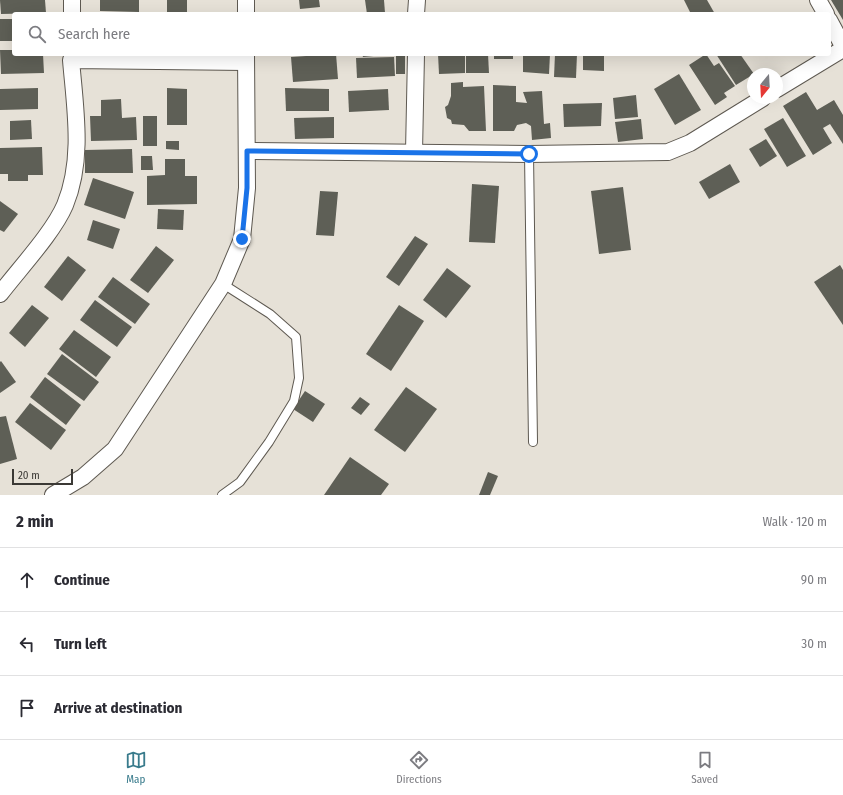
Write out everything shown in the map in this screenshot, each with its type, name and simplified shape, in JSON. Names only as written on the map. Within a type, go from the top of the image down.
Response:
[{"type":"street","points":[[72,0],[72,12]]},
{"type":"street","points":[[246,0],[246,12]]},
{"type":"street","points":[[416,12],[417,0]]},
{"type":"street","points":[[818,0],[825,12]]},
{"type":"street","points":[[831,24],[843,47],[831,55]]},
{"type":"street","points":[[414,152],[416,56]]},
{"type":"street","points":[[783,85],[829,56]]},
{"type":"street","points":[[0,294],[54,224],[64,205],[75,174],[77,142],[71,57],[246,58],[247,188],[242,239],[223,284],[115,449],[61,494]]},
{"type":"street","points":[[247,151],[529,154],[668,152],[690,143],[753,104]]},
{"type":"lane","points":[[529,154],[533,442]]},
{"type":"lane","points":[[222,495],[240,482],[269,442],[294,401],[300,378],[300,362],[296,337],[270,314],[223,284]]},
{"type":"building","points":[[0,0],[45,0],[46,12],[12,12],[12,14],[1,14]]},
{"type":"building","points":[[100,0],[139,0],[139,12],[100,11]]},
{"type":"building","points":[[167,0],[187,0],[187,12],[167,12]]},
{"type":"building","points":[[299,0],[319,0],[320,7],[300,9]]},
{"type":"building","points":[[365,0],[384,0],[385,12],[367,12]]},
{"type":"building","points":[[684,0],[707,0],[714,12],[690,12]]},
{"type":"building","points":[[831,0],[843,0],[843,20]]},
{"type":"building","points":[[0,19],[12,19],[12,41],[0,41]]},
{"type":"building","points":[[0,50],[12,50],[12,56],[43,56],[44,73],[1,74]]},
{"type":"building","points":[[336,56],[338,79],[293,82],[291,57]]},
{"type":"building","points":[[396,56],[405,56],[405,74],[396,74]]},
{"type":"building","points":[[438,56],[465,56],[465,73],[439,74]]},
{"type":"building","points":[[466,56],[488,56],[489,73],[466,73]]},
{"type":"building","points":[[494,56],[513,56],[513,59],[494,59]]},
{"type":"building","points":[[523,56],[550,56],[549,74],[523,72]]},
{"type":"building","points":[[555,56],[577,56],[576,78],[554,77]]},
{"type":"building","points":[[583,56],[604,56],[604,71],[583,70]]},
{"type":"building","points":[[703,56],[707,56],[714,66],[719,63],[735,86],[724,93],[727,97],[715,105],[689,65]]},
{"type":"building","points":[[717,56],[741,56],[750,68],[747,68],[747,78],[736,85]]},
{"type":"building","points":[[394,57],[395,76],[357,78],[356,58]]},
{"type":"building","points":[[679,74],[701,110],[675,125],[654,89]]},
{"type":"building","points":[[463,82],[463,87],[484,86],[486,131],[469,131],[464,125],[452,124],[451,120],[447,118],[445,107],[448,105],[451,96],[451,83]]},
{"type":"building","points":[[493,85],[516,86],[516,102],[527,103],[523,92],[542,91],[544,124],[550,123],[551,138],[532,140],[531,126],[526,123],[517,125],[514,131],[493,131]]},
{"type":"building","points":[[38,88],[38,109],[0,110],[0,89]]},
{"type":"building","points":[[167,88],[187,89],[187,125],[167,125]]},
{"type":"building","points":[[285,88],[329,89],[329,111],[286,111]]},
{"type":"building","points":[[388,89],[389,110],[349,112],[348,91]]},
{"type":"building","points":[[806,92],[817,110],[834,100],[843,115],[843,144],[830,124],[823,128],[832,143],[813,155],[783,106]]},
{"type":"building","points":[[636,95],[638,117],[615,119],[613,98]]},
{"type":"building","points":[[121,99],[122,118],[136,117],[137,140],[91,141],[90,116],[101,116],[101,100]]},
{"type":"building","points":[[602,103],[601,126],[564,127],[563,104]]},
{"type":"building","points":[[143,116],[157,116],[157,146],[143,146]]},
{"type":"building","points":[[334,117],[334,138],[295,139],[294,118]]},
{"type":"building","points":[[783,118],[806,156],[787,167],[764,129]]},
{"type":"building","points":[[641,119],[643,139],[618,142],[615,122]]},
{"type":"building","points":[[31,120],[32,139],[10,140],[10,121]]},
{"type":"building","points":[[766,139],[777,156],[760,167],[749,149]]},
{"type":"building","points":[[166,141],[179,141],[179,150],[166,149]]},
{"type":"building","points":[[42,147],[43,175],[28,175],[28,181],[8,181],[8,174],[0,174],[0,148]]},
{"type":"building","points":[[132,149],[133,173],[85,173],[85,150]]},
{"type":"building","points":[[141,156],[152,156],[153,170],[141,170]]},
{"type":"building","points":[[165,159],[185,159],[185,176],[197,176],[197,204],[147,205],[147,176],[165,175]]},
{"type":"building","points":[[730,164],[740,182],[709,199],[699,182]]},
{"type":"building","points":[[93,178],[134,192],[125,219],[84,205]]},
{"type":"building","points":[[472,184],[499,186],[495,243],[469,242]]},
{"type":"building","points":[[623,187],[631,250],[599,254],[591,191]]},
{"type":"building","points":[[320,191],[338,192],[334,236],[316,235]]},
{"type":"building","points":[[0,201],[18,214],[4,232],[0,230]]},
{"type":"building","points":[[158,209],[184,210],[183,230],[157,229]]},
{"type":"building","points":[[93,220],[120,229],[113,249],[87,240]]},
{"type":"building","points":[[415,236],[428,244],[399,286],[386,277]]},
{"type":"building","points":[[156,246],[174,260],[148,293],[130,280]]},
{"type":"building","points":[[68,256],[86,270],[62,301],[44,287]]},
{"type":"building","points":[[840,265],[843,270],[843,325],[814,282]]},
{"type":"building","points":[[447,268],[471,286],[446,318],[423,300]]},
{"type":"building","points":[[113,277],[150,304],[135,324],[98,297]]},
{"type":"building","points":[[95,300],[132,327],[117,347],[80,320]]},
{"type":"building","points":[[32,305],[49,318],[25,347],[9,333]]},
{"type":"building","points":[[399,305],[424,321],[391,371],[366,354]]},
{"type":"building","points":[[74,330],[111,357],[96,377],[59,349]]},
{"type":"building","points":[[62,354],[99,382],[84,401],[47,374]]},
{"type":"building","points":[[1,361],[16,382],[0,393],[0,362]]},
{"type":"building","points":[[45,377],[81,405],[66,425],[30,397]]},
{"type":"building","points":[[406,387],[437,409],[405,452],[374,430]]},
{"type":"building","points":[[305,391],[325,404],[313,422],[293,409]]},
{"type":"building","points":[[360,397],[370,404],[361,415],[351,408]]},
{"type":"building","points":[[30,403],[66,430],[51,450],[15,422]]},
{"type":"building","points":[[6,416],[17,459],[0,464],[0,417]]},
{"type":"building","points":[[350,457],[389,484],[381,495],[324,495]]},
{"type":"building","points":[[488,472],[498,476],[490,495],[479,495]]},
{"type":"route","points":[[242,239],[247,188],[247,151],[529,154]]}]
